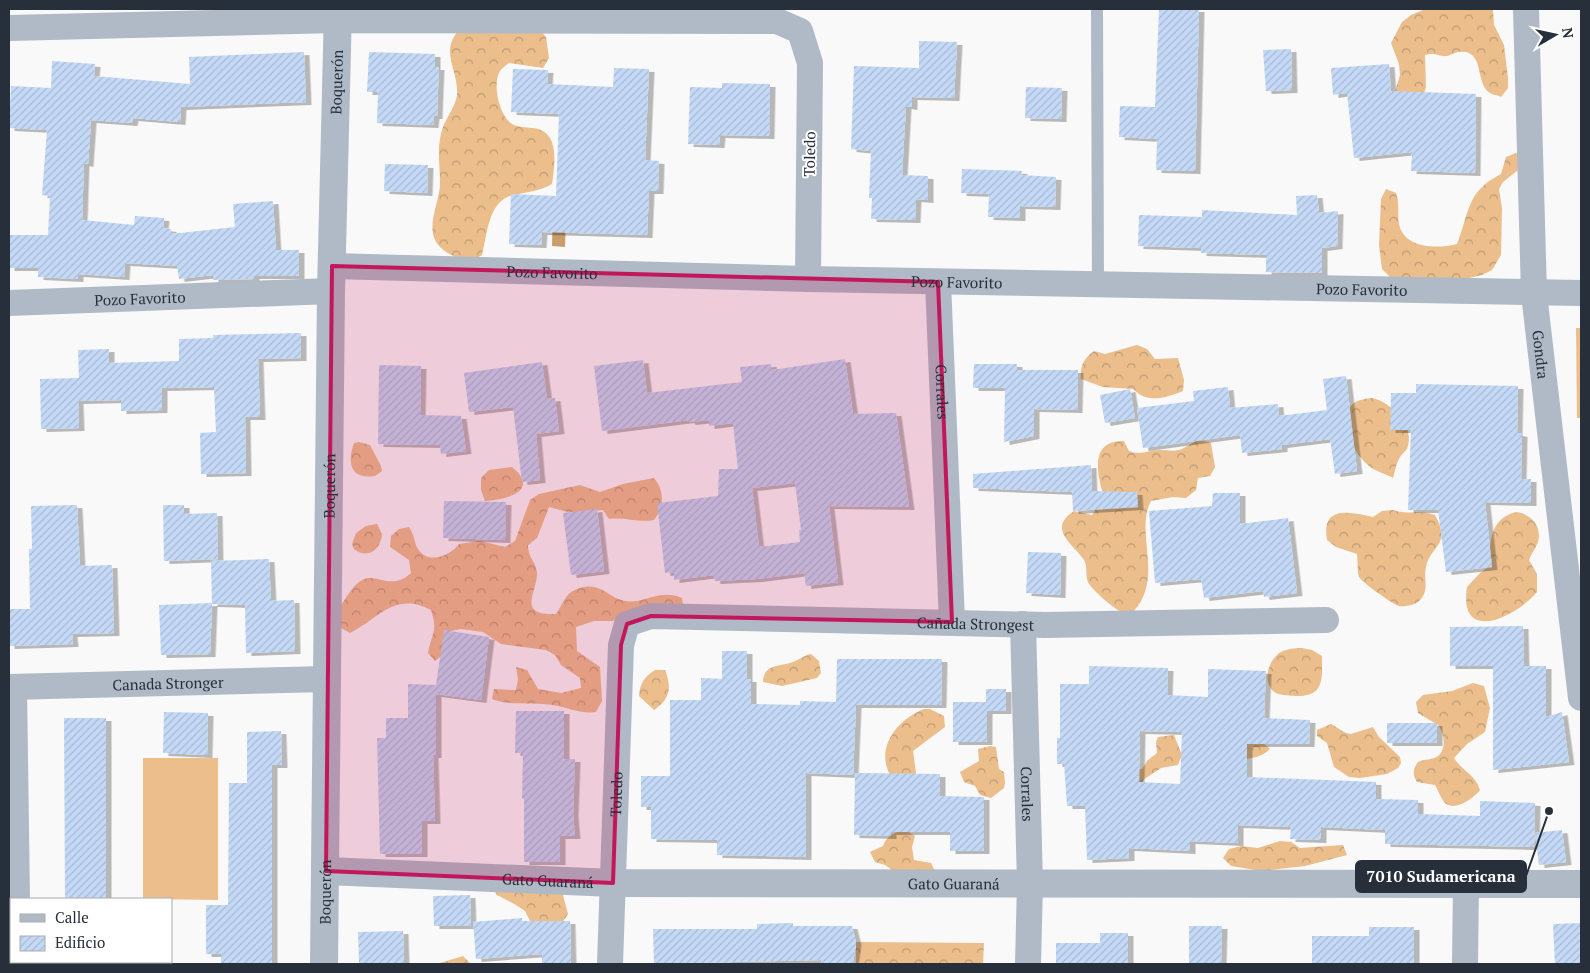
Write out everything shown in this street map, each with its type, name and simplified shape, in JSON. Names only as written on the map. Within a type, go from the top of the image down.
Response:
[{"type":"street","name":"Gondra","points":[[1526,9],[1534,294],[1581,698]]},
{"type":"street","points":[[9,28],[337,14]]},
{"type":"street","name":"Toledo","points":[[337,14],[777,21],[800,31],[810,63],[808,279]]},
{"type":"street","name":"Boquerón","points":[[324,964],[331,279],[337,14]]},
{"type":"street","name":"Pozo Favorito","points":[[9,304],[331,279],[808,279],[1581,294]]},
{"type":"street","name":"Corrales","points":[[938,282],[952,622]]},
{"type":"street","name":"Cañada Strongest","points":[[627,624],[651,616],[1023,624],[1326,620]]},
{"type":"street","name":"Toledo","points":[[610,964],[621,645],[627,624]]},
{"type":"street","name":"Corrales","points":[[1023,624],[1030,883],[1028,964]]},
{"type":"street","name":"Canada Stronger","points":[[11,687],[327,679]]},
{"type":"street","points":[[11,687],[17,898]]},
{"type":"street","name":"Gato Guaraná","points":[[326,871],[613,883],[1581,884]]},
{"type":"street","points":[[1465,964],[1466,883]]},
{"type":"lane","points":[[1097,9],[1098,285]]},
{"type":"highlighted area","points":[[332,266],[938,282],[952,622],[651,616],[627,624],[621,645],[613,883],[326,871]]},
{"type":"green space","points":[[1425,9],[1493,9],[1494,25],[1504,45],[1508,78],[1508,88],[1501,97],[1490,93],[1485,88],[1473,55],[1467,52],[1458,52],[1447,56],[1429,54],[1425,55],[1426,87],[1417,117],[1390,109],[1400,75],[1399,64],[1391,43],[1402,22],[1411,15]]},
{"type":"green space","points":[[538,28],[546,37],[549,58],[543,68],[509,63],[500,71],[497,91],[500,107],[507,120],[517,126],[542,130],[550,138],[554,154],[552,184],[537,190],[510,196],[503,200],[493,213],[482,255],[470,262],[455,257],[438,245],[432,226],[440,183],[439,155],[441,134],[457,95],[457,86],[450,54],[453,38],[459,30]]},
{"type":"green space","points":[[1516,153],[1521,156],[1522,167],[1503,182],[1499,189],[1502,208],[1501,255],[1492,270],[1482,275],[1436,286],[1390,277],[1382,269],[1379,245],[1381,199],[1386,189],[1396,193],[1399,224],[1402,232],[1408,238],[1415,243],[1423,245],[1449,246],[1457,244],[1467,212],[1475,195],[1481,188],[1501,174],[1506,157]]},
{"type":"green space","points":[[1576,328],[1581,328],[1581,418],[1577,418]]},
{"type":"green space","points":[[1137,345],[1147,349],[1155,359],[1178,358],[1184,380],[1183,391],[1170,396],[1150,398],[1138,394],[1133,389],[1103,387],[1081,379],[1083,363],[1094,351],[1105,354]]},
{"type":"green space","points":[[1372,398],[1393,409],[1408,430],[1408,446],[1398,461],[1393,478],[1371,468],[1364,461],[1353,446],[1346,430],[1346,414],[1350,407],[1357,401]]},
{"type":"green space","points":[[1200,440],[1211,443],[1215,467],[1210,476],[1198,478],[1196,490],[1186,498],[1173,497],[1151,501],[1146,527],[1147,585],[1142,599],[1133,612],[1122,612],[1098,594],[1090,585],[1087,579],[1085,562],[1064,536],[1062,524],[1074,511],[1092,515],[1104,497],[1099,479],[1098,460],[1100,452],[1105,446],[1113,442],[1124,441],[1129,451],[1134,452],[1174,451]]},
{"type":"green space","points":[[359,442],[370,445],[381,466],[382,471],[375,476],[367,477],[360,475],[352,468],[352,450],[354,443]]},
{"type":"green space","points":[[512,467],[520,475],[523,482],[522,488],[517,493],[502,499],[485,501],[481,490],[481,478],[489,470]]},
{"type":"green space","points":[[654,478],[660,488],[662,499],[660,510],[654,520],[609,519],[603,510],[571,513],[549,507],[537,538],[528,545],[529,554],[537,570],[532,595],[532,607],[544,614],[556,614],[569,594],[584,587],[603,590],[625,601],[660,595],[674,595],[682,598],[684,610],[641,614],[612,621],[594,621],[576,627],[577,651],[600,667],[602,701],[596,712],[582,712],[550,705],[508,703],[492,699],[494,689],[516,690],[518,679],[516,667],[527,670],[538,689],[561,693],[581,688],[580,678],[561,665],[555,655],[546,650],[501,644],[483,632],[461,629],[451,631],[444,654],[435,661],[428,653],[434,632],[431,610],[418,605],[407,603],[397,605],[350,633],[341,628],[339,608],[359,582],[370,578],[396,581],[403,579],[411,573],[409,560],[390,547],[391,536],[399,529],[409,527],[418,549],[427,557],[439,557],[450,552],[459,544],[480,541],[505,547],[515,541],[530,500],[539,494],[580,485],[600,492],[623,484]]},
{"type":"green space","points":[[1393,510],[1435,515],[1440,525],[1441,539],[1429,559],[1425,571],[1425,592],[1420,600],[1408,606],[1395,604],[1366,584],[1359,577],[1357,554],[1336,547],[1327,540],[1326,529],[1328,521],[1333,516],[1347,513],[1373,517],[1382,511]]},
{"type":"green space","points":[[1517,512],[1522,513],[1535,522],[1539,531],[1538,542],[1529,560],[1537,574],[1537,592],[1528,601],[1504,617],[1491,621],[1480,621],[1471,616],[1467,605],[1467,587],[1480,573],[1490,566],[1491,541],[1496,525],[1501,519]]},
{"type":"green space","points":[[377,524],[382,534],[376,548],[369,553],[359,552],[354,549],[352,544],[356,533],[366,526]]},
{"type":"green space","points":[[1302,648],[1312,650],[1322,656],[1321,679],[1317,690],[1305,696],[1275,693],[1270,687],[1267,676],[1275,656],[1290,649]]},
{"type":"green space","points":[[811,654],[819,661],[821,673],[817,678],[782,686],[763,682],[766,672],[770,669]]},
{"type":"green space","points":[[655,670],[665,670],[669,688],[663,702],[654,710],[639,696],[643,681]]},
{"type":"green space","points":[[1473,683],[1484,686],[1490,708],[1485,732],[1467,744],[1454,758],[1472,776],[1480,790],[1464,803],[1454,806],[1445,803],[1435,785],[1417,782],[1414,776],[1414,769],[1418,762],[1438,756],[1444,745],[1442,732],[1438,725],[1418,713],[1416,702],[1423,695],[1452,691]]},
{"type":"green space","points":[[924,709],[930,709],[944,716],[945,727],[913,751],[916,773],[911,783],[890,775],[886,765],[885,754],[887,744],[898,727],[914,714]]},
{"type":"green space","points":[[1331,724],[1351,734],[1373,727],[1379,737],[1400,757],[1401,763],[1398,768],[1387,774],[1360,778],[1349,777],[1334,767],[1327,743],[1317,736],[1317,730]]},
{"type":"green space","points":[[1174,735],[1182,755],[1178,765],[1161,768],[1143,780],[1143,786],[1125,772],[1142,769],[1148,760],[1157,753],[1156,742],[1158,737]]},
{"type":"green space","points":[[1261,741],[1270,749],[1267,752],[1252,758],[1239,760],[1215,743]]},
{"type":"green space","points":[[990,746],[996,747],[999,769],[1004,772],[1005,783],[1004,788],[991,798],[980,795],[975,786],[964,782],[960,772],[979,761],[978,749]]},
{"type":"green space","points":[[143,758],[218,758],[218,900],[143,898]]},
{"type":"green space","points":[[905,830],[915,836],[912,847],[914,860],[931,863],[936,873],[902,877],[885,865],[875,862],[870,852],[883,846],[892,835]]},
{"type":"green space","points":[[1280,841],[1291,842],[1300,848],[1343,845],[1347,855],[1305,866],[1262,871],[1231,866],[1223,858],[1229,849],[1241,846],[1258,848]]},
{"type":"green space","points":[[492,886],[562,891],[568,914],[562,923],[550,929],[530,921],[525,911],[497,895]]},
{"type":"green space","points":[[856,942],[984,943],[983,964],[856,964]]},
{"type":"green space","points":[[463,956],[471,964],[439,964],[440,963]]},
{"type":"shaded area","points":[[553,204],[566,218],[565,247],[552,246]]},
{"type":"building","points":[[1159,9],[1199,9],[1195,171],[1156,170],[1157,139],[1119,137],[1120,106],[1155,107]]},
{"type":"building","points":[[919,41],[957,42],[954,98],[912,97],[912,107],[906,106],[902,175],[928,176],[928,200],[916,199],[915,220],[871,219],[872,198],[869,198],[871,151],[851,149],[854,66],[919,68]]},
{"type":"building","points":[[1291,49],[1292,90],[1266,91],[1263,50]]},
{"type":"building","points":[[304,52],[306,102],[181,107],[180,122],[133,118],[132,123],[91,120],[88,164],[84,163],[82,220],[134,225],[135,216],[164,218],[163,228],[171,229],[171,234],[235,227],[233,204],[273,201],[276,250],[299,250],[299,276],[254,276],[254,279],[213,280],[213,275],[179,279],[177,266],[125,263],[124,277],[78,274],[78,279],[38,277],[38,268],[9,268],[9,235],[48,235],[50,196],[42,195],[47,130],[9,128],[11,86],[51,88],[52,61],[95,64],[94,76],[190,84],[189,57]]},
{"type":"building","points":[[369,52],[435,54],[435,67],[439,67],[437,116],[434,116],[433,125],[377,123],[378,92],[367,92]]},
{"type":"building","points":[[1389,64],[1391,91],[1476,94],[1475,173],[1411,171],[1412,152],[1354,158],[1347,93],[1333,95],[1331,68]]},
{"type":"building","points":[[614,68],[649,69],[645,160],[659,161],[658,191],[649,191],[647,235],[542,232],[541,245],[509,244],[511,194],[556,196],[559,114],[511,112],[513,69],[548,70],[547,84],[613,87]]},
{"type":"building","points":[[722,83],[770,84],[769,136],[720,135],[719,145],[688,144],[690,87],[722,88]]},
{"type":"building","points":[[1026,87],[1062,88],[1061,119],[1025,118]]},
{"type":"building","points":[[385,164],[428,165],[427,193],[384,191]]},
{"type":"building","points":[[962,169],[1022,171],[1021,175],[1056,177],[1055,207],[1020,206],[1020,218],[988,217],[989,194],[961,193]]},
{"type":"building","points":[[1317,195],[1319,213],[1338,211],[1337,246],[1322,248],[1322,273],[1266,272],[1266,255],[1201,253],[1201,248],[1138,246],[1139,215],[1202,217],[1202,210],[1297,215],[1296,196]]},
{"type":"building","points":[[301,333],[301,358],[258,359],[260,417],[245,417],[246,473],[201,474],[200,433],[216,432],[214,387],[162,388],[162,410],[121,411],[121,400],[78,401],[79,428],[41,429],[40,379],[79,378],[78,350],[109,349],[109,363],[179,361],[179,339],[213,338],[213,335]]},
{"type":"building","points":[[845,359],[853,414],[896,413],[909,507],[829,506],[838,582],[806,586],[804,573],[757,579],[715,581],[714,575],[674,580],[674,572],[665,573],[657,503],[718,496],[719,469],[738,469],[733,423],[709,426],[709,420],[690,422],[689,420],[602,431],[594,366],[643,360],[647,393],[742,382],[740,367],[771,364],[772,370]],"holes":[[[795,483],[801,530],[799,530],[800,542],[759,547],[752,488]]]},
{"type":"building","points":[[542,362],[547,399],[555,398],[559,431],[536,434],[540,480],[522,482],[513,407],[469,412],[464,373]]},
{"type":"building","points":[[974,364],[1017,364],[1017,370],[1078,370],[1077,410],[1034,409],[1034,436],[1004,442],[1005,388],[973,388]]},
{"type":"building","points":[[379,365],[421,366],[420,415],[461,416],[466,451],[441,454],[440,445],[378,444]]},
{"type":"building","points":[[1346,376],[1357,471],[1335,474],[1330,439],[1282,445],[1282,449],[1242,453],[1240,435],[1143,448],[1137,408],[1194,401],[1193,391],[1228,387],[1230,408],[1278,404],[1279,416],[1327,410],[1323,379]]},
{"type":"building","points":[[1416,384],[1518,386],[1517,433],[1522,434],[1521,479],[1531,479],[1531,503],[1485,502],[1492,567],[1446,572],[1438,510],[1408,510],[1411,430],[1390,430],[1391,393],[1416,393]]},
{"type":"building","points":[[1130,389],[1135,418],[1105,423],[1100,395]]},
{"type":"building","points":[[1091,465],[1092,491],[1137,492],[1138,507],[1073,511],[1072,492],[973,488],[973,474]]},
{"type":"building","points":[[1213,493],[1240,493],[1240,524],[1288,518],[1297,593],[1264,597],[1263,591],[1204,598],[1201,579],[1155,583],[1149,511],[1212,506]]},
{"type":"building","points":[[444,501],[506,502],[505,540],[443,538]]},
{"type":"building","points":[[77,505],[80,566],[112,565],[114,633],[72,634],[73,644],[9,646],[9,609],[30,609],[29,549],[32,549],[31,506]]},
{"type":"building","points":[[163,505],[184,505],[184,514],[217,513],[218,559],[164,561]]},
{"type":"building","points":[[597,509],[604,571],[571,575],[563,513]]},
{"type":"building","points":[[1028,552],[1061,553],[1060,595],[1026,593]]},
{"type":"building","points":[[269,559],[271,601],[294,600],[295,651],[246,653],[245,605],[212,604],[210,654],[161,655],[159,605],[212,603],[211,561]]},
{"type":"building","points":[[1523,626],[1524,666],[1546,666],[1546,717],[1562,712],[1569,762],[1493,770],[1493,666],[1450,666],[1450,627]]},
{"type":"building","points":[[444,630],[489,637],[481,700],[436,694],[436,755],[433,755],[435,821],[422,821],[422,854],[380,854],[377,738],[386,738],[386,718],[408,718],[408,684],[436,685]]},
{"type":"building","points":[[722,651],[747,651],[747,679],[751,679],[751,704],[800,705],[800,701],[836,702],[837,659],[942,659],[941,705],[856,705],[853,775],[806,773],[806,857],[717,855],[717,840],[651,839],[651,807],[641,807],[641,776],[670,776],[670,700],[701,700],[701,678],[722,679]]},
{"type":"building","points":[[1089,666],[1168,668],[1167,695],[1208,697],[1208,669],[1266,671],[1264,718],[1310,720],[1309,744],[1247,744],[1247,777],[1376,782],[1376,799],[1418,800],[1418,814],[1480,816],[1480,801],[1535,803],[1534,847],[1385,844],[1385,830],[1321,827],[1321,840],[1290,839],[1291,827],[1238,825],[1238,843],[1190,841],[1190,851],[1129,848],[1129,858],[1087,860],[1085,806],[1067,806],[1064,764],[1057,764],[1057,738],[1060,738],[1060,684],[1089,684]],"holes":[[[1140,731],[1182,732],[1180,784],[1139,782]]]},
{"type":"building","points":[[986,689],[1006,689],[1006,711],[987,711],[987,742],[953,742],[953,702],[986,702]]},
{"type":"building","points":[[516,711],[564,711],[564,759],[575,759],[573,814],[575,836],[560,836],[560,862],[524,862],[523,753],[515,753]]},
{"type":"building","points":[[164,712],[208,713],[207,755],[163,753]]},
{"type":"building","points":[[64,718],[106,718],[106,898],[65,898]]},
{"type":"building","points":[[1387,723],[1437,723],[1437,743],[1387,743]]},
{"type":"building","points":[[281,731],[282,765],[272,765],[272,964],[221,964],[221,954],[206,954],[206,905],[228,905],[229,783],[247,783],[247,732]]},
{"type":"building","points":[[855,773],[940,774],[940,796],[984,797],[984,851],[950,851],[950,832],[891,832],[891,836],[854,835]]},
{"type":"building","points":[[1562,830],[1566,862],[1539,865],[1535,833]]},
{"type":"building","points":[[470,895],[471,926],[434,926],[433,896]]},
{"type":"building","points":[[522,918],[522,921],[570,921],[571,964],[542,964],[542,954],[476,959],[473,922]]},
{"type":"building","points":[[793,923],[793,926],[852,926],[856,942],[853,964],[821,964],[821,960],[654,964],[653,929],[757,929],[757,924]]},
{"type":"building","points":[[1581,923],[1581,964],[1555,964],[1553,924]]},
{"type":"building","points":[[1189,926],[1222,926],[1221,964],[1189,964]]},
{"type":"building","points":[[1369,927],[1414,927],[1414,964],[1312,964],[1312,936],[1369,936]]},
{"type":"building","points":[[403,931],[404,963],[359,964],[358,932]]},
{"type":"building","points":[[1100,933],[1128,933],[1128,964],[1056,964],[1056,943],[1100,943]]},
{"type":"place","name":"7010 Sudamericana","points":[[1549,811]]}]
